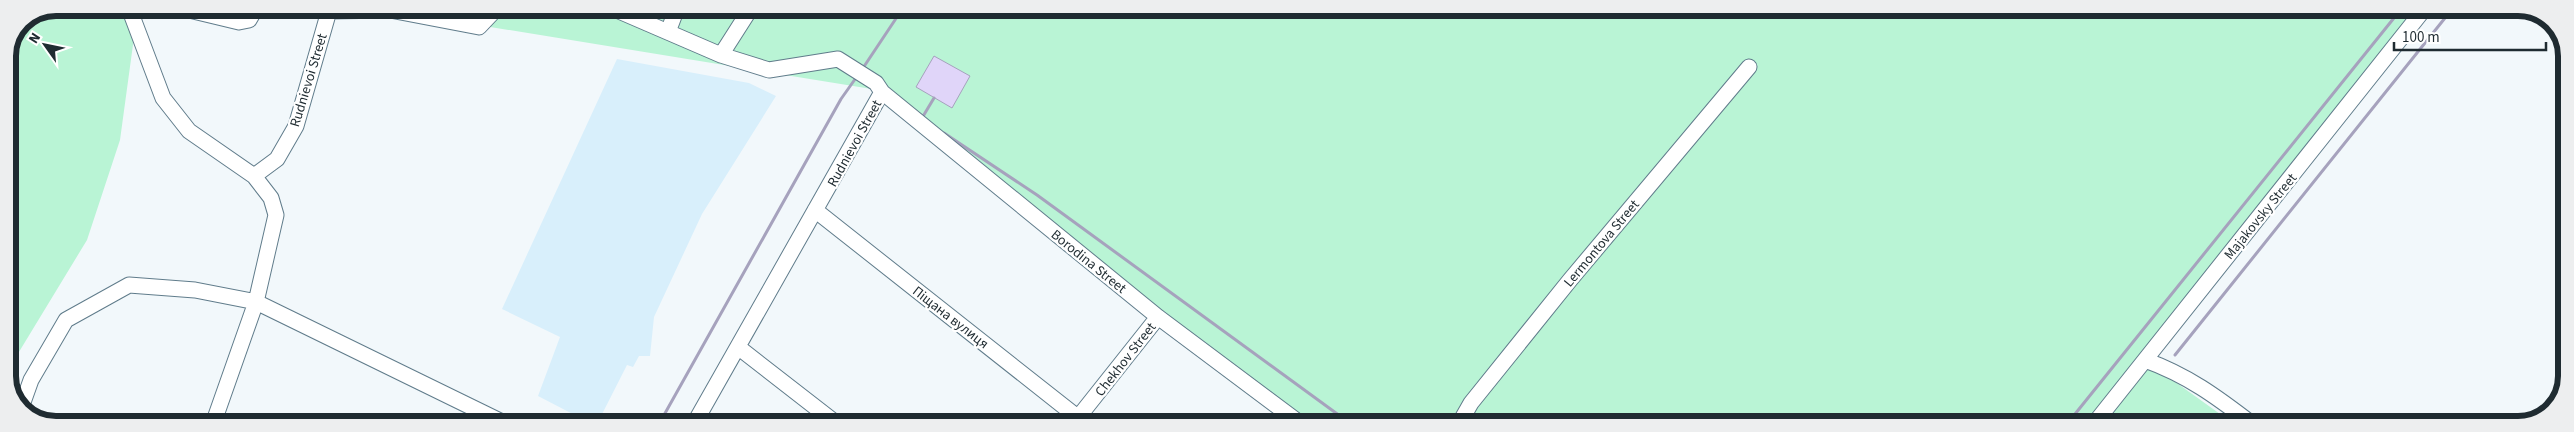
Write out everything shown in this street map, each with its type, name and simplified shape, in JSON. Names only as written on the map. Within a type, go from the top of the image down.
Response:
[{"type":"street","points":[[138,16],[145,56],[162,98],[190,131],[254,176],[271,198],[276,215],[256,302],[216,415]]},
{"type":"street","points":[[216,16],[239,22],[249,20],[251,16]]},
{"type":"street","name":"Rudnievoi Street","points":[[254,176],[277,159],[296,126],[323,16]]},
{"type":"street","name":"Rudnievoi Street","points":[[425,16],[479,27],[489,16]]},
{"type":"street","name":"Rudnievoi Street","points":[[631,16],[721,54],[769,70],[838,59],[879,88],[815,210],[699,415]]},
{"type":"street","points":[[668,32],[674,16]]},
{"type":"street","points":[[721,54],[746,16]]},
{"type":"street","name":"Majakovsky Street","points":[[2101,416],[2418,17]]},
{"type":"street","name":"Lermontova Street","points":[[1464,416],[1472,403],[1570,280],[1749,67]]},
{"type":"street","name":"Borodina Street","points":[[879,88],[1158,317],[1290,416]]},
{"type":"street","name":"Піщана вулиця","points":[[815,210],[1071,415]]},
{"type":"street","points":[[23,398],[30,380],[66,320],[129,285],[195,290],[256,302],[488,415]]},
{"type":"street","name":"Chekhov Street","points":[[1084,415],[1158,317]]},
{"type":"street","points":[[738,346],[826,415]]},
{"type":"street","points":[[2145,360],[2175,371],[2221,400],[2242,416]]},
{"type":"shaded area","points":[[934,56],[970,76],[952,108],[916,87]]},
{"type":"shaded area","points":[[617,59],[749,83],[776,96],[702,214],[654,317],[650,356],[639,356],[633,367],[627,365],[601,415],[575,415],[538,396],[560,337],[502,309]]},
{"type":"green space","points":[[137,16],[120,140],[87,240],[16,357],[16,56],[19,41],[34,23],[48,17]]},
{"type":"green space","points":[[424,16],[2415,17],[2099,416],[1290,416],[884,91]]},
{"type":"green space","points":[[2146,361],[2223,416],[2102,416]]},
{"type":"waterway","points":[[863,68],[897,16]]},
{"type":"waterway","points":[[2074,416],[2395,17]]},
{"type":"waterway","points":[[2175,355],[2446,17]]},
{"type":"waterway","points":[[664,415],[841,99],[858,75]]},
{"type":"waterway","points":[[922,118],[934,98]]},
{"type":"waterway","points":[[944,133],[1037,195],[1339,416]]}]
